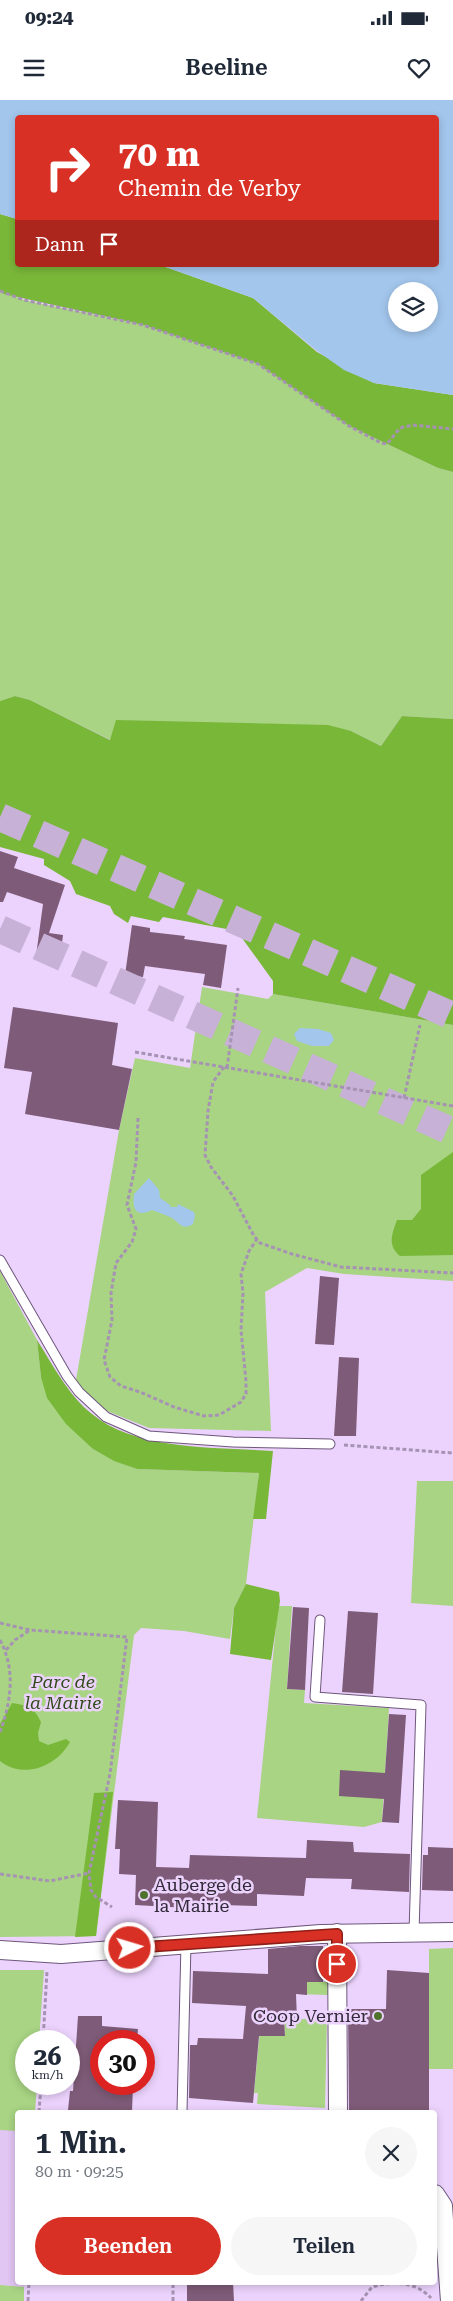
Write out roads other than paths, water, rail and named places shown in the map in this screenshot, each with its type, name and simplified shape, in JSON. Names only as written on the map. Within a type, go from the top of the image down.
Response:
[{"type":"street","points":[[0,1950],[55,1953],[337,1934],[453,1932]]},
{"type":"street","points":[[337,1934],[338,2110]]},
{"type":"street","points":[[437,2197],[443,2206],[450,2301]]},
{"type":"lane","points":[[0,1260],[67,1376],[79,1392],[106,1417],[150,1436],[233,1442],[330,1444]]},
{"type":"lane","points":[[320,1620],[315,1697],[421,1705],[414,1932]]},
{"type":"lane","points":[[182,2110],[186,1943]]},
{"type":"water","points":[[0,100],[453,100],[453,395],[374,383],[344,370],[317,351],[253,298],[166,267],[439,267],[439,115],[15,115],[15,218],[0,214]]},
{"type":"water","points":[[300,1028],[318,1029],[331,1033],[334,1040],[329,1046],[312,1046],[297,1041],[294,1034]]},
{"type":"water","points":[[149,1178],[159,1190],[160,1198],[171,1207],[177,1207],[178,1204],[194,1212],[193,1224],[186,1227],[172,1218],[152,1210],[142,1213],[136,1211],[134,1194]]},
{"type":"tunnel","points":[[0,817],[453,1016]]},
{"type":"tunnel","points":[[0,929],[453,1132]]},
{"type":"place","name":"Auberge de la Mairie","points":[[144,1895]]},
{"type":"place","name":"Coop Vernier","points":[[378,2016]]},
{"type":"park label","name":"Parc de la Mairie","points":[[63,1692]]}]
